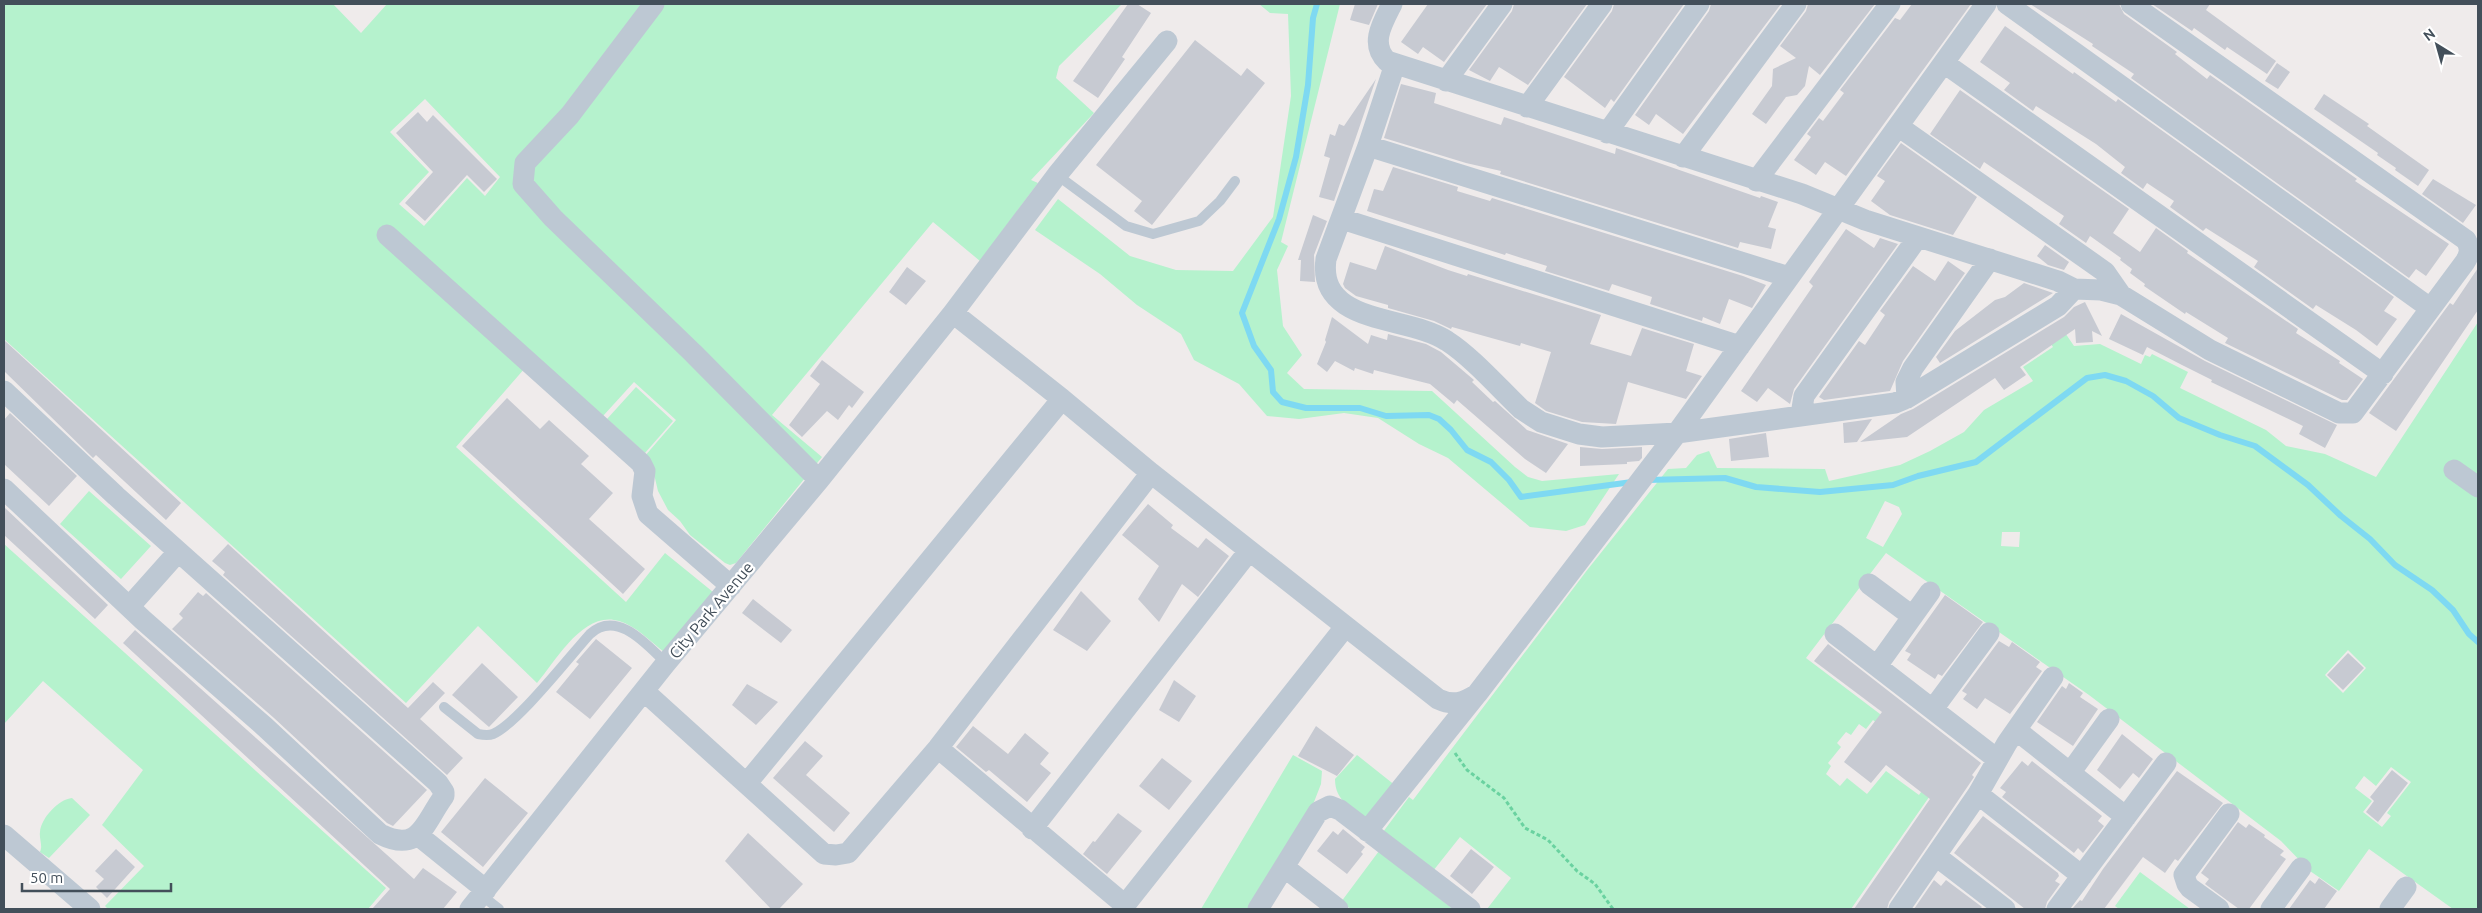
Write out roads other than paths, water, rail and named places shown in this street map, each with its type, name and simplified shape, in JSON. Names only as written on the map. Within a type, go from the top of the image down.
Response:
[{"type":"street","points":[[654,4],[570,115],[525,163],[523,184],[553,218],[693,353],[819,480]]},
{"type":"street","points":[[1392,4],[1377,42],[1384,58],[1395,64],[1756,181],[1802,194],[1918,237],[2058,281],[2074,289],[2101,290],[2121,295],[2210,350],[2339,413],[2348,414],[2357,410],[2469,255],[2470,247],[2466,240],[2131,4]]},
{"type":"street","points":[[1446,81],[1502,4]]},
{"type":"street","points":[[1527,107],[1602,4]]},
{"type":"street","points":[[1607,132],[1699,4]]},
{"type":"street","points":[[1683,157],[1796,4]]},
{"type":"street","points":[[1756,181],[1890,4]]},
{"type":"street","points":[[1367,831],[1441,739],[1677,433],[1986,4]]},
{"type":"street","points":[[2007,4],[2430,308]]},
{"type":"street","name":"City Park Avenue","points":[[479,898],[645,692],[666,663],[819,480],[953,313],[1057,175],[1167,41]]},
{"type":"street","points":[[1944,63],[2383,374]]},
{"type":"street","points":[[1395,64],[1325,265],[1331,289],[1344,306],[1447,340],[1521,409],[1541,422],[1580,434],[1602,437],[1677,433],[1895,403],[1907,398],[2058,306],[2074,289]]},
{"type":"street","points":[[1898,126],[2105,272],[2121,295]]},
{"type":"street","points":[[1368,146],[1789,277]]},
{"type":"street","points":[[1342,219],[1740,346]]},
{"type":"street","points":[[387,235],[641,463],[645,470],[642,496],[648,514],[694,556],[731,586]]},
{"type":"street","points":[[1801,415],[1804,396],[1918,237]]},
{"type":"street","points":[[1907,398],[1905,389],[1913,368],[1990,259]]},
{"type":"street","points":[[953,313],[1249,551],[1438,699],[1445,702],[1459,703],[1476,694]]},
{"type":"street","points":[[4,390],[178,552],[297,656],[442,788],[444,796],[419,836],[400,842],[380,834],[266,727],[129,607],[4,489]]},
{"type":"street","points":[[747,783],[1062,399]]},
{"type":"street","points":[[2454,470],[2478,487]]},
{"type":"street","points":[[645,692],[824,854],[848,854],[938,748],[1151,473]]},
{"type":"street","points":[[1032,829],[1249,551]]},
{"type":"street","points":[[129,607],[178,552]]},
{"type":"street","points":[[1869,584],[1912,616]]},
{"type":"street","points":[[1878,666],[1930,592]]},
{"type":"street","points":[[938,748],[1127,907],[1345,627]]},
{"type":"street","points":[[1934,708],[1989,633]]},
{"type":"street","points":[[1835,634],[1934,708],[1998,759]]},
{"type":"street","points":[[1899,909],[1978,794],[2016,730],[2053,677]]},
{"type":"street","points":[[2070,773],[2109,719]]},
{"type":"street","points":[[2016,730],[2126,818]]},
{"type":"street","points":[[2057,909],[2166,763]]},
{"type":"street","points":[[1978,794],[2082,876]]},
{"type":"street","points":[[1258,909],[1318,812],[1323,808],[1336,807],[1470,909]]},
{"type":"street","points":[[2219,909],[2190,888],[2184,875],[2229,814]]},
{"type":"street","points":[[4,835],[90,909]]},
{"type":"street","points":[[419,836],[479,898]]},
{"type":"street","points":[[1936,856],[2005,909]]},
{"type":"street","points":[[1284,867],[1338,909]]},
{"type":"street","points":[[2271,909],[2301,868]]},
{"type":"street","points":[[2390,909],[2406,887]]},
{"type":"lane","points":[[1057,175],[1126,226],[1153,234],[1199,221],[1220,202],[1235,181]]},
{"type":"lane","points":[[444,707],[472,731],[484,736],[491,735],[520,711],[590,634],[602,626],[616,626],[636,635],[666,663]]},
{"type":"lane","points":[[479,898],[499,909]]},
{"type":"waterway","points":[[1317,4],[1313,18],[1308,85],[1296,157],[1279,219],[1242,313],[1254,346],[1271,370],[1273,392],[1282,402],[1306,408],[1360,408],[1386,416],[1429,415],[1439,419],[1451,430],[1467,450],[1491,462],[1509,480],[1521,497],[1632,482]]},
{"type":"waterway","points":[[1647,480],[1725,478],[1756,487],[1820,492],[1893,485],[1918,476],[1976,462],[2087,378],[2105,375],[2126,381],[2153,396],[2179,418],[2220,435],[2255,446],[2308,485],[2341,516],[2370,539],[2395,565],[2432,590],[2453,610],[2469,634],[2478,642]]}]
